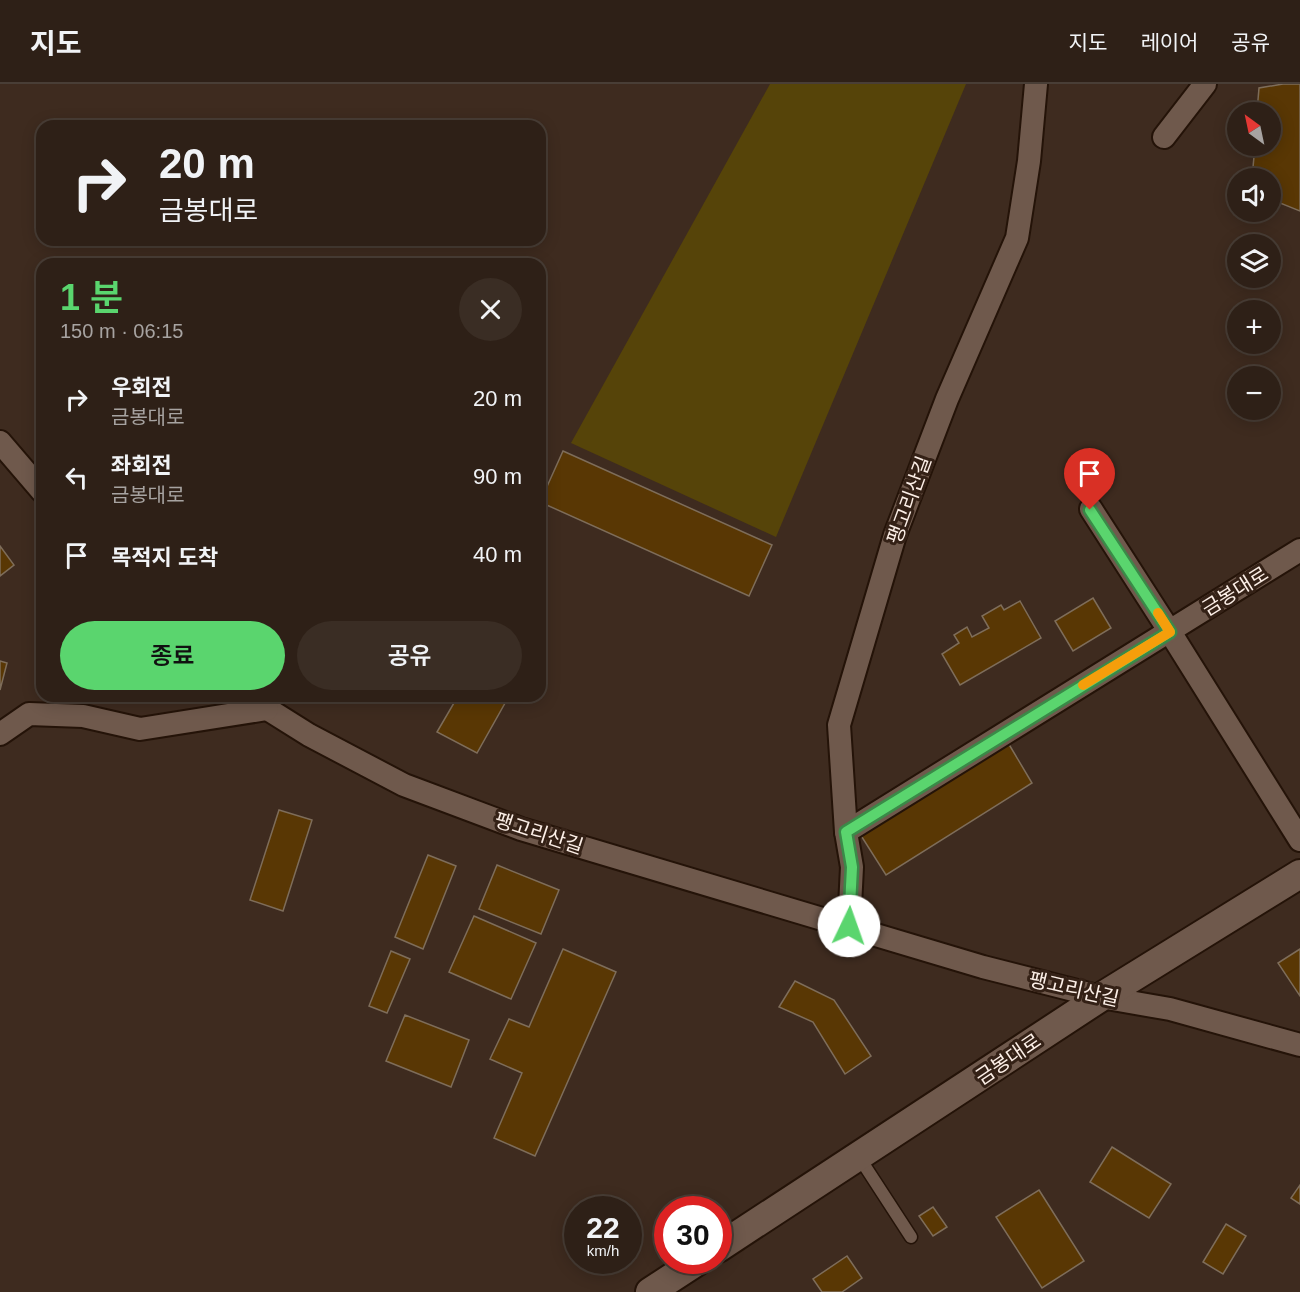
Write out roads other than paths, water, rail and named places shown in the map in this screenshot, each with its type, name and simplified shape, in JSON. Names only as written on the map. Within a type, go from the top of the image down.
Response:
[{"type":"street","name":"팽고리산길","points":[[849,926],[852,867],[846,832],[839,725],[895,535],[947,399],[1017,238],[1029,161],[1036,84]]},
{"type":"street","points":[[1164,137],[1205,84]]},
{"type":"street","points":[[0,442],[36,484]]},
{"type":"street","points":[[1090,510],[1170,632],[1300,840]]},
{"type":"street","name":"금봉대로","points":[[846,832],[1300,550]]},
{"type":"street","name":"팽고리산길","points":[[256,702],[309,735],[404,785],[520,829],[983,967],[1101,997],[1170,1009],[1300,1045]]},
{"type":"street","points":[[0,734],[29,714],[83,716],[140,729],[267,709]]},
{"type":"street","name":"금봉대로","points":[[732,1239],[1101,997],[1300,874]]},
{"type":"street","points":[[650,1292],[678,1274]]},
{"type":"lane","points":[[859,1157],[911,1237]]}]
